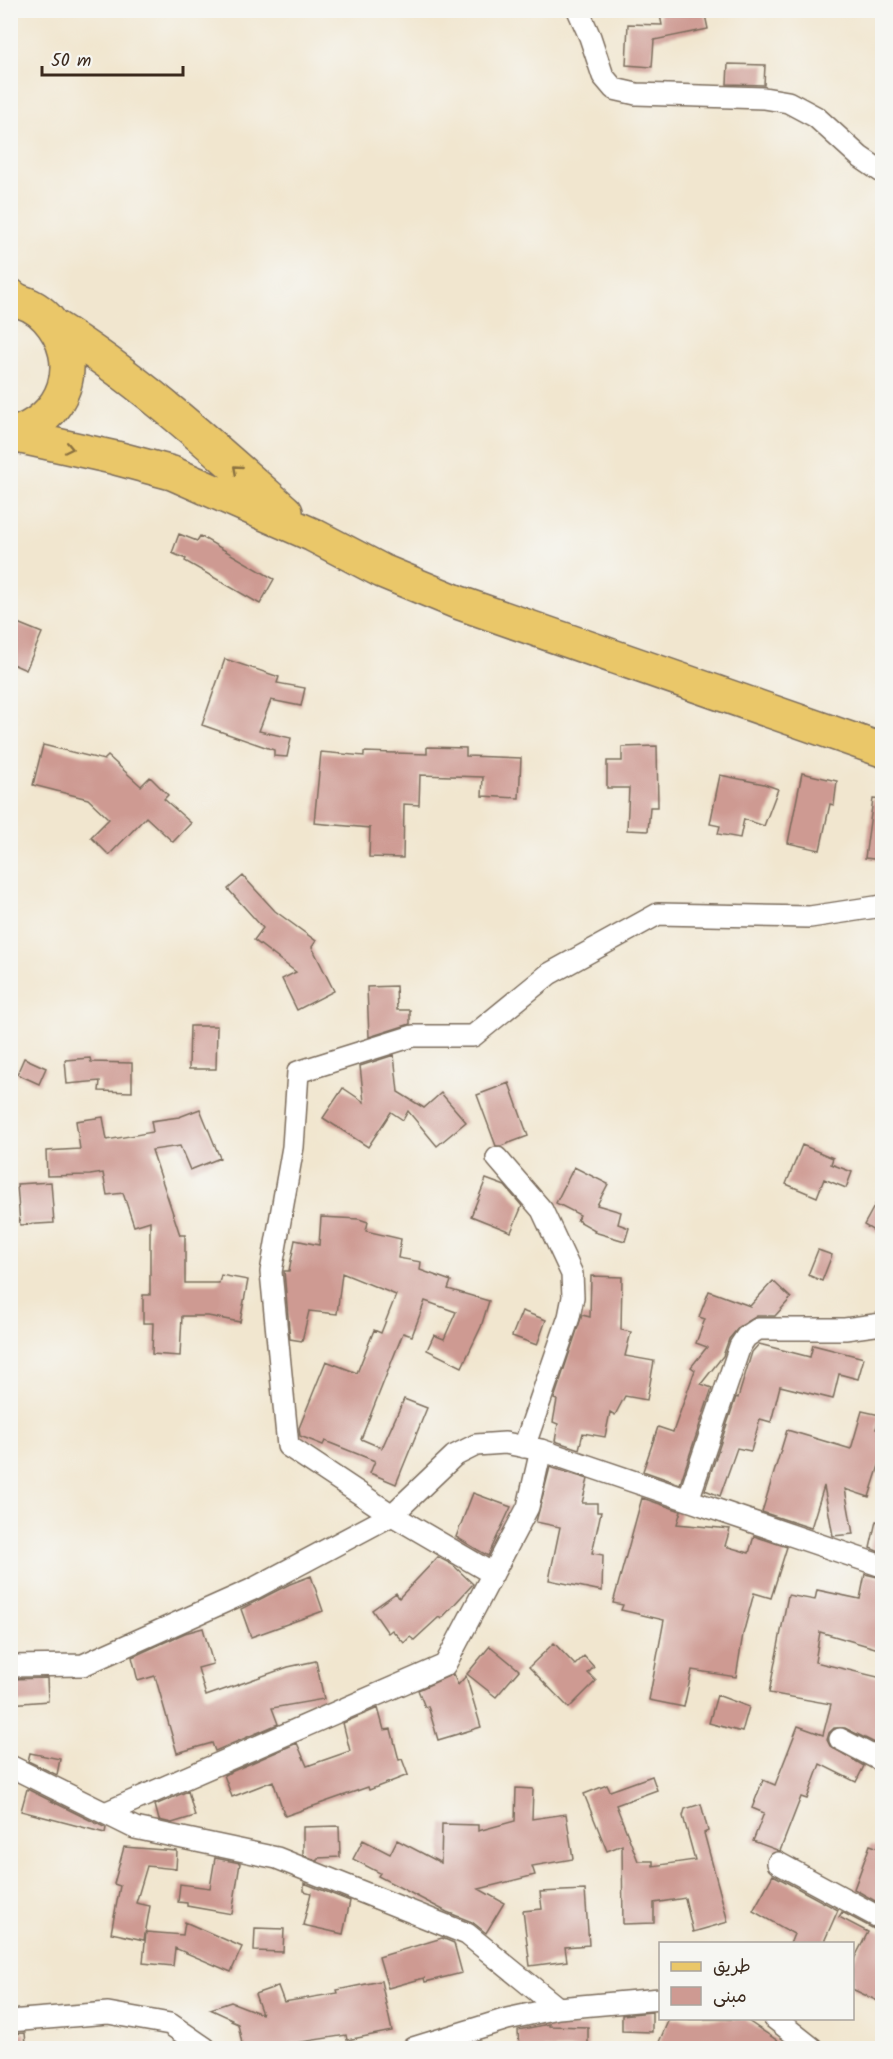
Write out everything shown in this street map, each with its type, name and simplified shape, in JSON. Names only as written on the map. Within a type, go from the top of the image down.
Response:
[{"type":"main road","points":[[12,298],[37,310],[54,326],[95,351],[158,400],[313,535]]},
{"type":"main road","points":[[11,435],[29,430],[43,420],[55,407],[63,392],[67,376],[67,358],[63,341],[54,326]]},
{"type":"main road","points":[[11,435],[125,460],[172,474],[313,535],[382,571],[457,602],[882,750]]},
{"type":"street","points":[[578,10],[603,75],[615,89],[636,94],[764,98],[788,102],[816,117],[860,157],[882,172]]},
{"type":"street","points":[[493,1574],[392,1515],[288,1446],[271,1272],[293,1147],[298,1072],[413,1036],[473,1036],[549,974],[658,914],[810,917],[882,906]]},
{"type":"street","points":[[105,1813],[445,1665],[528,1507],[533,1449],[573,1297],[572,1274],[542,1210],[497,1158]]},
{"type":"street","points":[[688,1500],[740,1346],[746,1336],[758,1329],[845,1329],[882,1324]]},
{"type":"street","points":[[10,1666],[83,1665],[252,1590],[392,1515],[454,1456],[476,1445],[505,1443],[533,1449],[882,1566]]},
{"type":"street","points":[[840,1739],[882,1761]]},
{"type":"street","points":[[10,1766],[135,1828],[277,1858],[467,1934],[558,2008]]},
{"type":"street","points":[[778,1863],[882,1919]]},
{"type":"street","points":[[413,2049],[507,2019],[558,2008],[659,1999]]},
{"type":"street","points":[[10,2021],[108,2013],[170,2025],[205,2049]]},
{"type":"street","points":[[775,2020],[812,2049]]},
{"type":"building","points":[[659,10],[704,10],[708,29],[654,40],[652,67],[626,65],[628,24],[662,25]]},
{"type":"building","points":[[728,64],[765,65],[764,85],[727,84]]},
{"type":"building","points":[[179,534],[197,541],[200,536],[274,579],[260,604],[185,561],[186,559],[172,553]]},
{"type":"building","points":[[10,620],[42,633],[26,670],[10,663]]},
{"type":"building","points":[[225,659],[279,677],[277,683],[305,688],[301,706],[271,700],[259,731],[291,738],[287,757],[274,756],[274,750],[202,725]]},
{"type":"building","points":[[43,745],[104,760],[108,756],[141,786],[150,777],[168,795],[164,799],[191,823],[173,842],[146,817],[109,855],[91,837],[109,819],[88,799],[33,785]]},
{"type":"building","points":[[657,746],[658,807],[650,807],[648,831],[627,830],[629,788],[607,788],[607,761],[622,761],[622,747]]},
{"type":"building","points":[[427,747],[466,748],[466,756],[521,758],[519,798],[482,796],[483,777],[420,775],[419,805],[404,804],[403,858],[369,857],[370,828],[314,823],[321,752],[364,756],[364,752],[427,754]]},
{"type":"building","points":[[802,773],[837,781],[834,805],[830,804],[820,850],[788,843]]},
{"type":"building","points":[[720,775],[778,789],[764,826],[744,819],[740,838],[718,834],[720,826],[710,824]]},
{"type":"building","points":[[873,799],[882,800],[882,860],[865,858]]},
{"type":"building","points":[[243,876],[275,911],[316,941],[312,947],[334,991],[297,1010],[282,979],[296,972],[254,940],[263,928],[228,889]]},
{"type":"building","points":[[396,986],[397,1010],[410,1010],[410,1024],[369,1037],[367,987]]},
{"type":"building","points":[[190,1026],[217,1026],[216,1069],[189,1069]]},
{"type":"building","points":[[394,1055],[398,1092],[424,1108],[441,1093],[466,1122],[437,1146],[408,1111],[403,1120],[391,1112],[368,1147],[323,1118],[343,1088],[364,1102],[360,1066]]},
{"type":"building","points":[[24,1058],[46,1068],[39,1084],[17,1074]]},
{"type":"building","points":[[90,1058],[91,1062],[132,1063],[132,1092],[99,1091],[100,1081],[67,1084],[65,1060]]},
{"type":"building","points":[[509,1083],[528,1136],[496,1146],[477,1095]]},
{"type":"building","points":[[200,1109],[220,1158],[190,1170],[180,1146],[152,1150],[180,1235],[185,1235],[185,1283],[219,1283],[221,1275],[248,1280],[240,1322],[208,1316],[182,1316],[180,1356],[152,1354],[153,1323],[143,1323],[143,1295],[150,1295],[150,1221],[134,1226],[123,1193],[107,1195],[103,1173],[47,1176],[46,1151],[80,1149],[76,1121],[103,1117],[107,1140],[153,1132],[151,1121],[179,1117]]},
{"type":"building","points":[[802,1145],[833,1158],[831,1164],[852,1172],[846,1188],[824,1179],[817,1197],[786,1184]]},
{"type":"building","points":[[574,1167],[608,1184],[597,1205],[621,1212],[618,1224],[629,1228],[625,1241],[594,1232],[595,1230],[577,1220],[580,1215],[556,1203]]},
{"type":"building","points":[[486,1179],[505,1186],[522,1206],[511,1232],[471,1216]]},
{"type":"building","points":[[51,1182],[54,1223],[20,1225],[17,1184]]},
{"type":"building","points":[[882,1192],[882,1236],[864,1225]]},
{"type":"building","points":[[321,1217],[359,1219],[368,1222],[366,1231],[401,1239],[398,1258],[421,1262],[420,1270],[451,1281],[448,1289],[489,1301],[481,1327],[462,1367],[427,1350],[434,1335],[444,1339],[456,1312],[425,1301],[412,1336],[403,1333],[361,1439],[382,1448],[404,1399],[427,1408],[396,1484],[370,1473],[375,1461],[325,1441],[323,1445],[300,1436],[299,1428],[326,1361],[357,1373],[374,1330],[381,1333],[396,1295],[342,1273],[337,1314],[309,1311],[302,1341],[290,1339],[284,1271],[289,1271],[295,1240],[319,1245]]},
{"type":"building","points":[[818,1250],[832,1255],[822,1281],[808,1275]]},
{"type":"building","points":[[591,1276],[622,1277],[621,1330],[631,1332],[625,1356],[654,1361],[647,1400],[625,1396],[615,1415],[610,1412],[605,1437],[583,1433],[579,1449],[555,1441],[558,1424],[553,1422],[557,1400],[554,1399],[582,1315],[590,1317]]},
{"type":"building","points":[[773,1281],[791,1298],[775,1316],[757,1316],[739,1327],[729,1339],[723,1356],[701,1384],[712,1388],[680,1484],[643,1471],[658,1427],[673,1432],[695,1370],[691,1367],[707,1347],[696,1343],[705,1319],[699,1317],[709,1291],[750,1306]]},
{"type":"building","points":[[522,1311],[546,1320],[537,1345],[512,1336]]},
{"type":"building","points":[[759,1344],[810,1357],[813,1345],[864,1358],[858,1379],[839,1374],[833,1399],[780,1386],[771,1422],[760,1419],[751,1451],[737,1448],[720,1496],[705,1490],[752,1352]]},
{"type":"building","points":[[862,1411],[880,1415],[876,1429],[882,1431],[882,1456],[869,1497],[845,1489],[853,1534],[833,1536],[824,1486],[811,1528],[762,1512],[787,1430],[851,1449]]},
{"type":"building","points":[[550,1467],[588,1479],[582,1503],[597,1503],[597,1512],[601,1512],[592,1553],[603,1555],[602,1591],[549,1580],[560,1527],[536,1522]]},
{"type":"building","points":[[473,1493],[511,1507],[488,1556],[456,1537]]},
{"type":"building","points":[[642,1498],[681,1511],[677,1524],[730,1529],[725,1546],[749,1553],[754,1536],[787,1547],[771,1598],[754,1593],[743,1634],[736,1677],[692,1670],[684,1707],[649,1700],[664,1620],[621,1610],[623,1605],[613,1603]]},
{"type":"building","points":[[876,1521],[882,1522],[882,1553],[870,1548]]},
{"type":"building","points":[[438,1557],[453,1565],[473,1584],[441,1619],[439,1617],[414,1640],[410,1637],[404,1643],[392,1630],[388,1633],[372,1610],[396,1593],[399,1598]]},
{"type":"building","points":[[865,1574],[882,1578],[882,1650],[820,1632],[815,1662],[882,1678],[882,1729],[875,1743],[845,1728],[834,1728],[829,1733],[827,1740],[830,1746],[864,1766],[856,1782],[820,1764],[807,1799],[801,1797],[780,1851],[753,1841],[764,1813],[752,1808],[763,1780],[775,1785],[798,1726],[823,1735],[831,1704],[769,1693],[788,1595],[815,1600],[817,1590],[860,1599]]},
{"type":"building","points":[[311,1576],[323,1611],[251,1637],[241,1609]]},
{"type":"building","points":[[203,1628],[213,1664],[198,1668],[206,1696],[288,1667],[316,1661],[324,1699],[272,1708],[278,1724],[215,1751],[212,1743],[177,1753],[155,1676],[138,1681],[132,1657],[185,1633]]},
{"type":"building","points":[[554,1643],[575,1665],[584,1656],[594,1667],[588,1673],[596,1681],[569,1708],[529,1667]]},
{"type":"building","points":[[490,1646],[519,1670],[496,1697],[467,1674]]},
{"type":"building","points":[[453,1674],[458,1685],[466,1676],[481,1727],[438,1740],[428,1706],[425,1707],[418,1690]]},
{"type":"building","points":[[47,1678],[48,1701],[10,1704],[10,1679]]},
{"type":"building","points":[[717,1695],[749,1707],[742,1732],[709,1723]]},
{"type":"building","points":[[378,1708],[384,1730],[391,1729],[399,1760],[402,1759],[408,1775],[369,1790],[368,1787],[285,1816],[273,1781],[232,1797],[224,1775],[297,1743],[307,1766],[350,1751],[343,1723]]},
{"type":"building","points":[[30,1753],[60,1759],[57,1775],[28,1761]]},
{"type":"building","points":[[652,1776],[657,1790],[616,1805],[638,1861],[653,1861],[653,1866],[695,1860],[683,1816],[685,1809],[701,1804],[708,1831],[704,1833],[728,1922],[693,1932],[685,1898],[654,1903],[654,1923],[623,1924],[622,1845],[607,1851],[584,1794],[607,1785],[610,1791]]},
{"type":"building","points":[[516,1788],[533,1789],[532,1819],[566,1814],[573,1859],[532,1866],[535,1875],[479,1889],[504,1903],[486,1933],[472,1922],[447,1912],[378,1876],[380,1873],[353,1859],[363,1840],[390,1854],[397,1840],[441,1863],[442,1824],[478,1825],[478,1831],[515,1821]]},
{"type":"building","points":[[27,1789],[106,1828],[105,1833],[21,1811]]},
{"type":"building","points":[[188,1791],[195,1816],[172,1823],[159,1820],[155,1805]]},
{"type":"building","points":[[339,1826],[340,1857],[318,1858],[318,1861],[303,1855],[303,1827]]},
{"type":"building","points":[[870,1845],[882,1849],[882,1905],[854,1889]]},
{"type":"building","points":[[124,1847],[177,1851],[176,1869],[147,1866],[136,1903],[150,1906],[144,1940],[111,1933],[120,1886],[114,1884]]},
{"type":"building","points":[[215,1858],[240,1863],[232,1914],[187,1906],[187,1903],[178,1902],[180,1884],[210,1888]]},
{"type":"building","points":[[773,1875],[838,1910],[824,1942],[791,1942],[794,1934],[753,1911]]},
{"type":"building","points":[[304,1883],[350,1901],[343,1934],[303,1925],[311,1893],[304,1891]]},
{"type":"building","points":[[585,1890],[589,1945],[565,1947],[567,1961],[530,1966],[523,1911],[542,1909],[540,1892]]},
{"type":"building","points":[[842,1912],[882,1932],[882,2003],[854,1990],[854,1959],[868,1932],[839,1917]]},
{"type":"building","points":[[185,1922],[242,1947],[231,1972],[175,1948],[173,1966],[143,1963],[146,1932],[183,1935]]},
{"type":"building","points":[[255,1928],[284,1929],[283,1952],[254,1951]]},
{"type":"building","points":[[442,1938],[454,1943],[462,1973],[425,1982],[424,1978],[388,1988],[379,1957]]},
{"type":"building","points":[[381,1981],[392,2031],[347,2040],[346,2035],[288,2044],[289,2049],[243,2049],[238,2024],[210,2009],[231,2002],[262,2014],[255,1994],[278,1986],[284,2002],[338,1993],[337,1990]]},
{"type":"building","points":[[652,2012],[652,2032],[622,2031],[622,2015]]},
{"type":"building","points":[[669,2020],[746,2020],[790,2049],[675,2049],[659,2042]]},
{"type":"building","points":[[549,2024],[549,2026],[588,2027],[588,2049],[519,2049],[518,2030]]},
{"type":"building","points":[[25,2033],[26,2044],[10,2045],[10,2034]]}]
